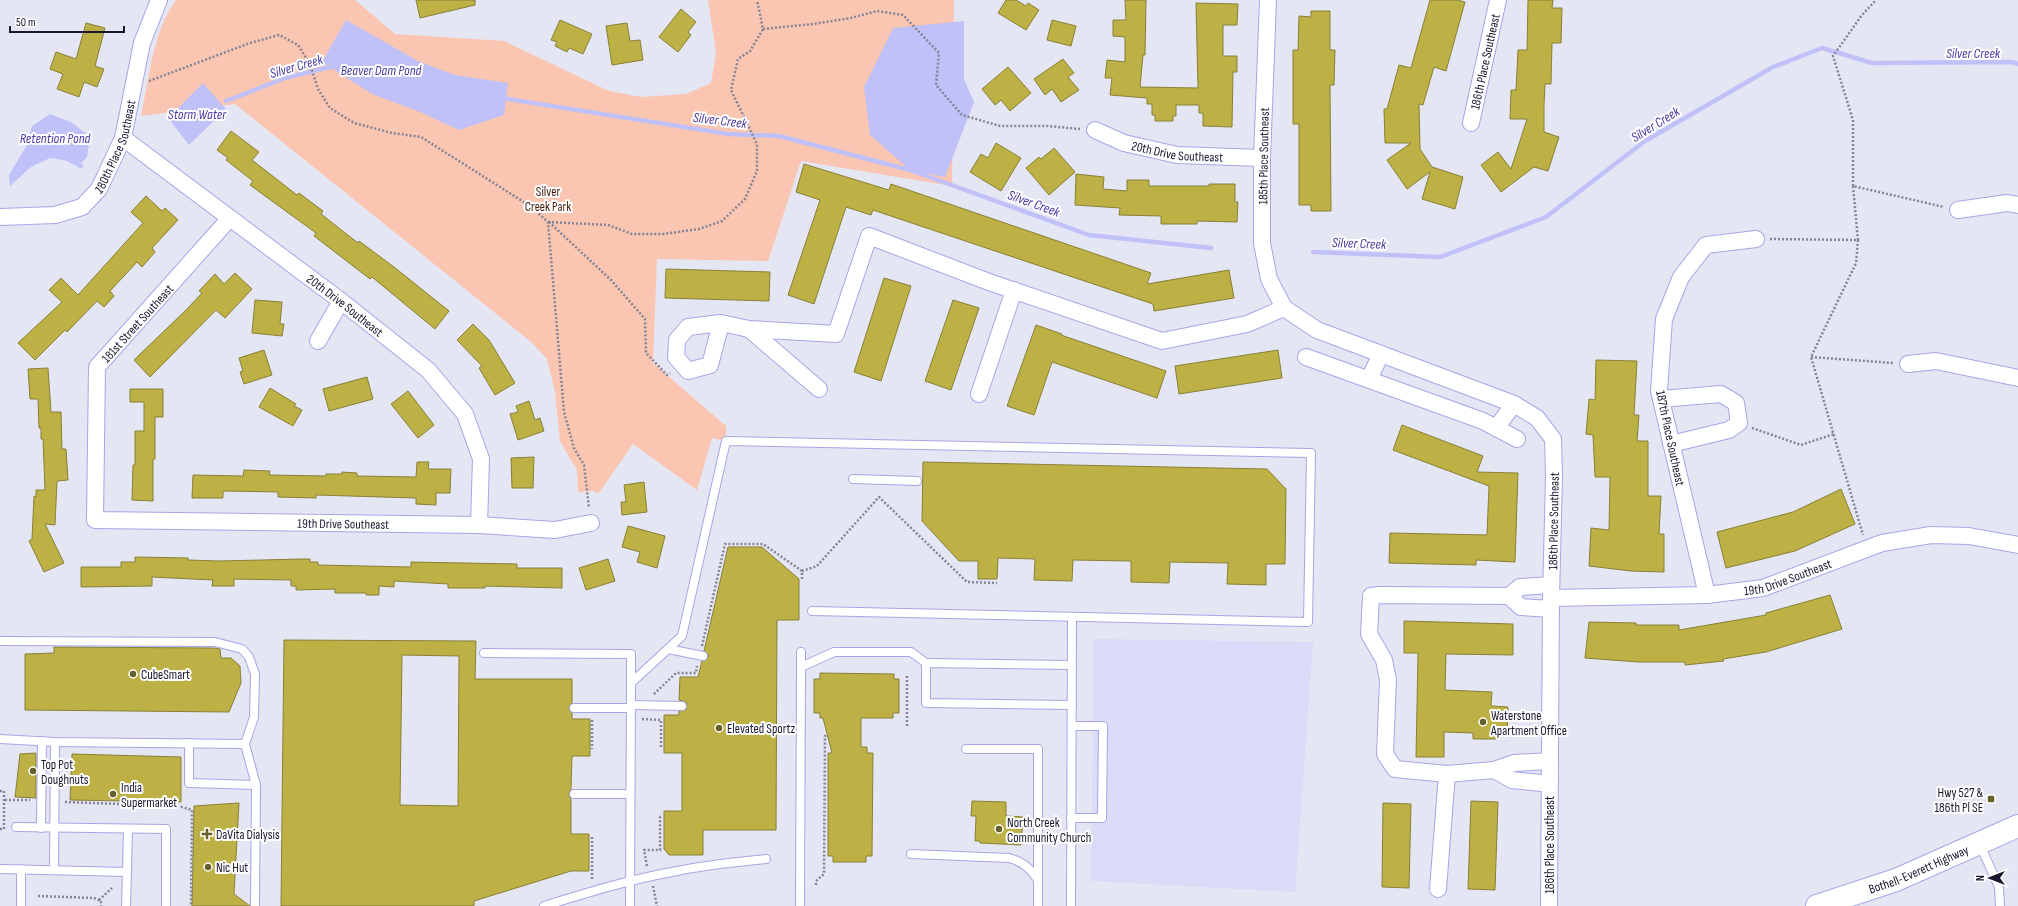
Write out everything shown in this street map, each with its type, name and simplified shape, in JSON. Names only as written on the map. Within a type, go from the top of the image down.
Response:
[{"type":"main road","name":"Bothell-Everett Highway","points":[[1817,906],[1896,880],[2018,826]]},
{"type":"street","name":"180th Place Southeast","points":[[0,217],[55,214],[82,207],[99,189],[123,138],[142,44],[159,0]]},
{"type":"street","name":"185th Place Southeast","points":[[1268,0],[1262,158],[1262,243],[1269,279],[1284,308]]},
{"type":"street","name":"186th Place Southeast","points":[[1471,122],[1498,0]]},
{"type":"street","name":"20th Drive Southeast","points":[[1095,130],[1124,142],[1177,155],[1262,158]]},
{"type":"street","name":"20th Drive Southeast","points":[[123,138],[341,301],[428,370],[465,414],[481,459],[479,526]]},
{"type":"street","points":[[1958,210],[2007,203],[2018,205]]},
{"type":"street","name":"181st Street Southeast","points":[[95,520],[97,367],[230,218]]},
{"type":"street","points":[[721,323],[710,365],[688,371],[676,357],[677,340],[688,327],[721,323],[749,330],[836,334],[869,236],[1014,290],[1162,341],[1247,324],[1284,308]]},
{"type":"street","name":"187th Place Southeast","points":[[1707,595],[1659,391],[1664,319],[1681,277],[1706,245],[1756,239]]},
{"type":"street","points":[[979,394],[1014,290]]},
{"type":"street","points":[[318,341],[341,301]]},
{"type":"street","name":"186th Place Southeast","points":[[1284,308],[1317,330],[1514,404],[1537,418],[1553,440],[1554,477],[1551,597],[1549,906]]},
{"type":"street","points":[[749,330],[819,389]]},
{"type":"street","points":[[1369,379],[1381,354]]},
{"type":"street","points":[[1306,357],[1483,421],[1517,439]]},
{"type":"street","points":[[1908,364],[1936,362],[2018,378]]},
{"type":"street","points":[[1661,399],[1721,394],[1736,403],[1739,423],[1729,430],[1671,444]]},
{"type":"street","points":[[1496,428],[1514,404]]},
{"type":"street","name":"19th Drive Southeast","points":[[95,520],[479,526],[555,530],[591,523]]},
{"type":"street","name":"19th Drive Southeast","points":[[1551,597],[1707,595],[1763,588],[1882,543],[1931,535],[1969,536],[2018,545]]},
{"type":"street","points":[[1550,761],[1514,763],[1494,770],[1447,774],[1395,769],[1385,754],[1388,680],[1384,660],[1369,634],[1371,596],[1406,594],[1509,596],[1520,587],[1551,597]]},
{"type":"street","points":[[1509,596],[1521,607],[1551,597]]},
{"type":"street","points":[[1494,770],[1512,780],[1550,784]]},
{"type":"street","points":[[1438,889],[1447,774]]},
{"type":"lane","points":[[631,683],[682,636],[726,441],[1311,453],[1308,622],[812,611]]},
{"type":"lane","points":[[853,479],[917,480]]},
{"type":"lane","points":[[1071,906],[1072,617]]},
{"type":"lane","points":[[0,641],[215,642],[242,649],[249,657],[254,674],[255,690],[254,717],[245,744],[256,785],[255,906]]},
{"type":"lane","points":[[668,649],[701,656]]},
{"type":"lane","points":[[800,906],[801,652]]},
{"type":"lane","points":[[801,668],[834,652],[911,652],[926,662],[1072,665]]},
{"type":"lane","points":[[484,653],[631,654],[630,906]]},
{"type":"lane","points":[[926,662],[926,703],[1072,705]]},
{"type":"lane","points":[[574,708],[682,706]]},
{"type":"lane","points":[[1072,726],[1104,726],[1102,818],[1072,818]]},
{"type":"lane","points":[[0,739],[55,742],[245,744]]},
{"type":"lane","points":[[41,828],[42,741]]},
{"type":"lane","points":[[54,870],[55,742]]},
{"type":"lane","points":[[190,743],[189,783],[256,785]]},
{"type":"lane","points":[[966,748],[1038,749],[1038,906]]},
{"type":"lane","points":[[574,794],[630,794]]},
{"type":"lane","points":[[16,827],[166,829],[166,906]]},
{"type":"lane","points":[[126,906],[128,829]]},
{"type":"lane","points":[[1979,844],[1999,887],[2000,906]]},
{"type":"lane","points":[[911,854],[1010,858],[1027,866],[1038,880]]},
{"type":"lane","points":[[544,906],[592,891],[650,877],[704,866],[766,859]]},
{"type":"lane","points":[[0,869],[127,872]]},
{"type":"lane","points":[[21,869],[21,906]]},
{"type":"path","points":[[548,222],[608,225],[632,234],[663,234],[699,229],[722,220],[745,199],[757,171],[757,144],[731,90],[738,59],[750,51],[763,29],[757,0]]},
{"type":"path","points":[[1867,548],[1811,357],[1856,263],[1858,240],[1853,186],[1853,120],[1833,56],[1862,15],[1876,0]]},
{"type":"path","points":[[763,29],[813,24],[851,18],[877,11],[903,15],[939,53],[936,85],[962,115],[1000,126],[1048,126],[1095,130]]},
{"type":"path","points":[[134,87],[250,43],[279,35],[298,45],[310,64],[318,89],[330,108],[354,123],[392,133],[421,137],[530,206],[611,280],[645,319],[646,353],[667,375],[682,364]]},
{"type":"path","points":[[1853,186],[1958,210]]},
{"type":"path","points":[[548,222],[564,412],[574,448],[584,465],[591,523]]},
{"type":"path","points":[[1756,239],[1858,240]]},
{"type":"path","points":[[1811,357],[1908,364]]},
{"type":"path","points":[[1739,423],[1800,445],[1834,434]]},
{"type":"path","points":[[802,571],[817,566],[879,497],[967,582],[997,583]]},
{"type":"path","points":[[654,694],[676,674],[696,674],[725,544],[763,544],[802,571]]},
{"type":"path","points":[[802,571],[802,581]]},
{"type":"path","points":[[907,674],[907,726]]},
{"type":"path","points":[[592,708],[592,749]]},
{"type":"path","points":[[816,885],[816,881],[824,874],[825,736],[827,736]]},
{"type":"path","points":[[0,791],[4,792],[5,800],[4,829],[0,829]]},
{"type":"path","points":[[5,800],[37,800]]},
{"type":"path","points":[[65,802],[178,806],[192,810],[191,906]]},
{"type":"path","points":[[657,906],[644,850],[660,850],[660,814]]},
{"type":"path","points":[[592,837],[592,891]]},
{"type":"path","points":[[99,900],[112,888]]},
{"type":"path","points":[[38,896],[94,898],[101,901],[101,906]]},
{"type":"shaded area","points":[[1094,639],[1313,642],[1295,892],[1091,881]]},
{"type":"green space","name":"Silver Creek Park","points":[[176,0],[355,0],[395,34],[504,41],[609,91],[641,97],[686,94],[711,83],[716,53],[708,0],[954,0],[952,186],[801,161],[768,261],[657,259],[653,363],[726,426],[726,441],[712,438],[697,490],[633,444],[598,494],[594,491],[578,492],[577,470],[560,441],[555,392],[547,359],[530,341],[235,104],[141,116],[157,41],[168,12]]},
{"type":"water","name":"Beaver Dam Pond","points":[[346,20],[418,61],[455,75],[508,83],[504,115],[459,130],[420,112],[372,94],[322,62]]},
{"type":"water","points":[[964,21],[964,79],[974,102],[945,177],[910,170],[870,135],[864,87],[893,28]]},
{"type":"water","name":"Storm Water","points":[[203,83],[226,109],[189,145],[168,118]]},
{"type":"water","name":"Retention Pond","points":[[50,114],[71,122],[90,137],[87,157],[81,163],[50,158],[31,167],[10,186],[9,175],[27,145],[32,126]]},
{"type":"building","points":[[416,0],[475,0],[475,5],[420,18]]},
{"type":"building","points":[[1006,0],[1016,0],[1026,6],[1028,3],[1039,10],[1026,30],[998,13]]},
{"type":"building","points":[[1125,0],[1146,0],[1145,55],[1143,55],[1140,87],[1198,88],[1196,3],[1238,4],[1237,25],[1223,25],[1223,56],[1237,56],[1237,72],[1233,72],[1232,127],[1203,126],[1203,113],[1199,113],[1199,105],[1176,105],[1176,116],[1173,116],[1173,121],[1155,121],[1155,115],[1152,115],[1152,104],[1147,104],[1147,98],[1110,95],[1112,78],[1105,78],[1107,60],[1125,62],[1125,37],[1113,36],[1113,20],[1126,20]]},
{"type":"building","points":[[1430,0],[1457,0],[1465,2],[1446,71],[1434,67],[1423,105],[1419,104],[1420,149],[1432,167],[1463,177],[1455,209],[1422,199],[1430,172],[1407,189],[1387,160],[1411,143],[1385,143],[1384,109],[1387,109],[1399,65],[1411,68]]},
{"type":"building","points":[[1528,0],[1553,0],[1552,8],[1562,8],[1561,43],[1552,43],[1551,84],[1545,84],[1544,105],[1544,132],[1559,137],[1548,171],[1534,167],[1501,192],[1481,165],[1498,152],[1511,169],[1527,119],[1510,119],[1511,90],[1516,90],[1518,50],[1527,50]]},
{"type":"building","points":[[681,9],[696,22],[688,32],[691,35],[678,52],[659,37]]},
{"type":"building","points":[[1311,11],[1330,11],[1330,50],[1335,50],[1334,85],[1330,85],[1331,211],[1311,211],[1311,205],[1299,205],[1299,124],[1293,124],[1293,50],[1298,50],[1299,16],[1311,17]]},
{"type":"building","points":[[560,20],[592,34],[583,54],[569,48],[567,52],[555,46],[557,42],[551,40]]},
{"type":"building","points":[[1052,20],[1076,26],[1071,46],[1047,40]]},
{"type":"building","points":[[86,23],[105,28],[95,66],[104,69],[97,87],[84,82],[79,97],[57,89],[63,74],[50,69],[56,52],[76,59]]},
{"type":"building","points":[[627,23],[630,41],[640,40],[643,60],[612,65],[606,26]]},
{"type":"building","points":[[1063,59],[1074,73],[1068,77],[1079,90],[1061,102],[1052,89],[1045,95],[1034,79]]},
{"type":"building","points":[[1008,67],[1031,93],[1010,111],[1001,100],[995,105],[982,89]]},
{"type":"building","points":[[231,131],[259,152],[252,160],[297,195],[299,193],[323,211],[321,214],[358,243],[359,241],[394,267],[449,311],[435,329],[372,277],[370,279],[314,236],[316,233],[250,185],[253,181],[226,160],[228,158],[217,150]]},
{"type":"building","points":[[996,143],[1021,158],[1001,191],[970,172],[981,154],[988,158]]},
{"type":"building","points":[[1054,148],[1075,172],[1049,195],[1026,168],[1039,157],[1041,159]]},
{"type":"building","points":[[804,164],[889,190],[891,184],[1151,273],[1147,284],[1229,270],[1234,298],[1154,311],[1153,304],[873,210],[871,215],[846,207],[814,304],[788,295],[820,200],[796,192]]},
{"type":"building","points":[[1076,174],[1104,177],[1103,189],[1127,191],[1127,180],[1149,180],[1149,186],[1209,186],[1209,184],[1235,184],[1235,202],[1238,202],[1237,222],[1197,221],[1197,224],[1161,224],[1161,216],[1119,215],[1120,208],[1075,205]]},
{"type":"building","points":[[146,196],[162,211],[165,208],[178,220],[152,248],[155,252],[142,267],[137,262],[110,291],[114,296],[104,307],[97,301],[67,332],[65,330],[35,360],[18,343],[62,302],[49,290],[61,278],[78,295],[143,223],[131,212]]},
{"type":"building","points":[[666,269],[770,272],[769,301],[665,298]]},
{"type":"building","points":[[235,273],[252,289],[225,318],[216,310],[150,377],[134,360],[186,310],[202,293],[199,291],[215,274],[224,284]]},
{"type":"building","points":[[884,278],[911,286],[881,381],[854,372]]},
{"type":"building","points":[[255,300],[282,302],[280,324],[284,324],[282,336],[252,333]]},
{"type":"building","points":[[953,300],[979,308],[951,390],[925,381]]},
{"type":"building","points":[[473,324],[489,340],[515,383],[495,395],[479,368],[482,366],[457,340]]},
{"type":"building","points":[[1036,325],[1166,371],[1157,398],[1052,362],[1034,415],[1007,406]]},
{"type":"building","points":[[264,350],[272,375],[244,384],[240,372],[243,371],[239,358]]},
{"type":"building","points":[[1278,350],[1282,378],[1179,394],[1175,366]]},
{"type":"building","points":[[1596,360],[1637,361],[1634,415],[1639,415],[1637,441],[1648,441],[1648,496],[1661,496],[1659,534],[1664,534],[1664,572],[1631,571],[1589,566],[1591,528],[1609,530],[1610,477],[1595,477],[1593,435],[1586,434],[1589,399],[1595,400]]},
{"type":"building","points":[[48,368],[51,412],[61,412],[62,449],[66,449],[68,480],[57,481],[55,525],[45,524],[64,563],[44,572],[29,541],[32,539],[34,496],[36,497],[36,490],[45,490],[43,439],[41,439],[41,428],[39,428],[38,399],[30,399],[28,369]]},
{"type":"building","points":[[367,377],[373,399],[329,411],[323,389]]},
{"type":"building","points":[[270,388],[296,404],[294,406],[302,410],[293,426],[259,407]]},
{"type":"building","points":[[130,389],[163,389],[163,417],[155,417],[153,501],[132,500],[133,465],[135,465],[135,431],[144,431],[144,402],[130,402]]},
{"type":"building","points":[[408,391],[434,425],[418,438],[391,404]]},
{"type":"building","points":[[529,401],[535,420],[540,418],[544,431],[518,440],[510,414],[518,412],[516,406]]},
{"type":"building","points":[[1402,425],[1483,456],[1477,472],[1518,473],[1515,562],[1476,560],[1476,565],[1389,563],[1390,533],[1487,535],[1489,486],[1393,450]]},
{"type":"building","points":[[534,457],[533,488],[512,488],[511,458]]},
{"type":"building","points":[[417,462],[429,462],[428,469],[451,469],[450,493],[436,493],[436,505],[416,504],[416,498],[316,495],[316,498],[278,497],[278,492],[223,491],[223,498],[192,498],[193,475],[243,476],[244,470],[270,471],[269,475],[326,476],[326,474],[342,474],[342,472],[357,473],[357,476],[416,477]]},
{"type":"building","points":[[923,462],[1267,469],[1286,489],[1285,564],[1266,564],[1266,585],[1227,584],[1228,563],[1170,562],[1169,583],[1131,582],[1131,561],[1073,560],[1072,581],[1034,580],[1035,559],[998,558],[997,579],[978,579],[978,561],[959,561],[922,521]]},
{"type":"building","points":[[644,482],[647,512],[622,515],[621,502],[626,502],[624,485]]},
{"type":"building","points":[[1841,489],[1855,524],[1795,551],[1726,568],[1717,532],[1793,512]]},
{"type":"building","points":[[628,526],[665,536],[657,568],[637,562],[640,552],[622,547]]},
{"type":"building","points":[[728,547],[762,547],[799,579],[799,620],[777,620],[776,830],[703,830],[703,855],[669,855],[664,849],[664,811],[682,811],[682,753],[664,753],[664,715],[679,715],[679,711],[686,709],[687,703],[679,700],[680,677],[698,677],[702,661],[708,657],[708,654],[704,651]]},
{"type":"building","points":[[135,557],[188,558],[188,560],[219,561],[310,559],[310,562],[318,562],[318,565],[411,567],[411,562],[517,564],[517,568],[562,568],[562,588],[485,586],[485,588],[448,588],[448,584],[394,581],[394,587],[379,586],[379,595],[366,595],[366,593],[335,593],[335,589],[296,590],[296,586],[291,586],[291,580],[234,579],[234,586],[212,586],[213,580],[152,577],[152,586],[81,587],[81,567],[121,567],[121,562],[135,562]]},
{"type":"building","points":[[608,559],[615,581],[586,590],[579,568]]},
{"type":"building","points":[[1830,595],[1842,629],[1766,652],[1723,659],[1724,661],[1685,665],[1685,662],[1638,662],[1585,658],[1589,622],[1636,623],[1636,625],[1679,625],[1679,630],[1766,615],[1766,613]]},
{"type":"building","points":[[1404,621],[1513,624],[1513,655],[1446,654],[1445,690],[1492,692],[1491,706],[1508,707],[1507,735],[1498,735],[1498,739],[1473,739],[1473,733],[1444,732],[1444,757],[1416,757],[1418,653],[1404,653]]},
{"type":"building","points":[[284,640],[476,641],[475,679],[572,679],[572,703],[569,708],[572,713],[572,719],[590,719],[590,756],[572,756],[571,789],[569,794],[571,799],[571,834],[589,834],[589,871],[571,871],[474,901],[474,906],[281,906]],"holes":[[[402,655],[459,656],[458,806],[400,805]]]},
{"type":"building","name":"CubeSmart","points":[[54,647],[220,649],[221,658],[231,658],[240,666],[241,683],[229,712],[25,710],[25,654],[54,653]]},
{"type":"building","points":[[820,673],[894,674],[894,679],[899,679],[899,713],[893,713],[893,718],[861,718],[861,747],[867,747],[867,753],[873,753],[872,856],[866,856],[866,862],[833,862],[833,856],[828,856],[828,753],[832,753],[823,718],[820,718],[820,713],[814,713],[814,679],[820,679]]},
{"type":"building","points":[[36,753],[36,798],[15,797],[20,754]]},
{"type":"building","points":[[72,754],[181,757],[181,802],[70,800]]},
{"type":"building","name":"North Creek Community Church","points":[[972,801],[1006,802],[1006,816],[1023,817],[1021,845],[980,843],[980,841],[975,841],[976,816],[971,816]]},
{"type":"building","points":[[1471,801],[1498,802],[1495,890],[1468,889]]},
{"type":"building","points":[[239,803],[234,894],[250,906],[192,906],[194,806]]},
{"type":"building","points":[[1383,803],[1411,804],[1409,888],[1382,887]]},
{"type":"waterway","name":"Silver Creek","points":[[1313,252],[1440,257],[1546,217],[1645,141],[1773,67],[1822,48],[1872,63],[2013,62],[2018,64]]},
{"type":"waterway","name":"Silver Creek","points":[[226,101],[285,78],[334,66]]},
{"type":"waterway","name":"Silver Creek","points":[[502,98],[728,134],[779,136],[910,170],[1089,235],[1211,248]]},
{"type":"waterway","name":"Silver Creek","points":[[68,159],[81,166]]},
{"type":"place","name":"CubeSmart","points":[[133,674]]},
{"type":"place","name":"Waterstone Apartment Office","points":[[1483,722]]},
{"type":"place","name":"Elevated Sportz","points":[[719,728]]},
{"type":"place","name":"Top Pot Doughnuts","points":[[33,771]]},
{"type":"place","name":"India Supermarket","points":[[113,794]]},
{"type":"place","name":"Hwy 527 & 186th Pl SE","points":[[1991,799]]},
{"type":"place","name":"North Creek Community Church","points":[[999,829]]},
{"type":"place","name":"DaVita Dialysis","points":[[207,834]]},
{"type":"place","name":"Nic Hut","points":[[208,867]]}]
